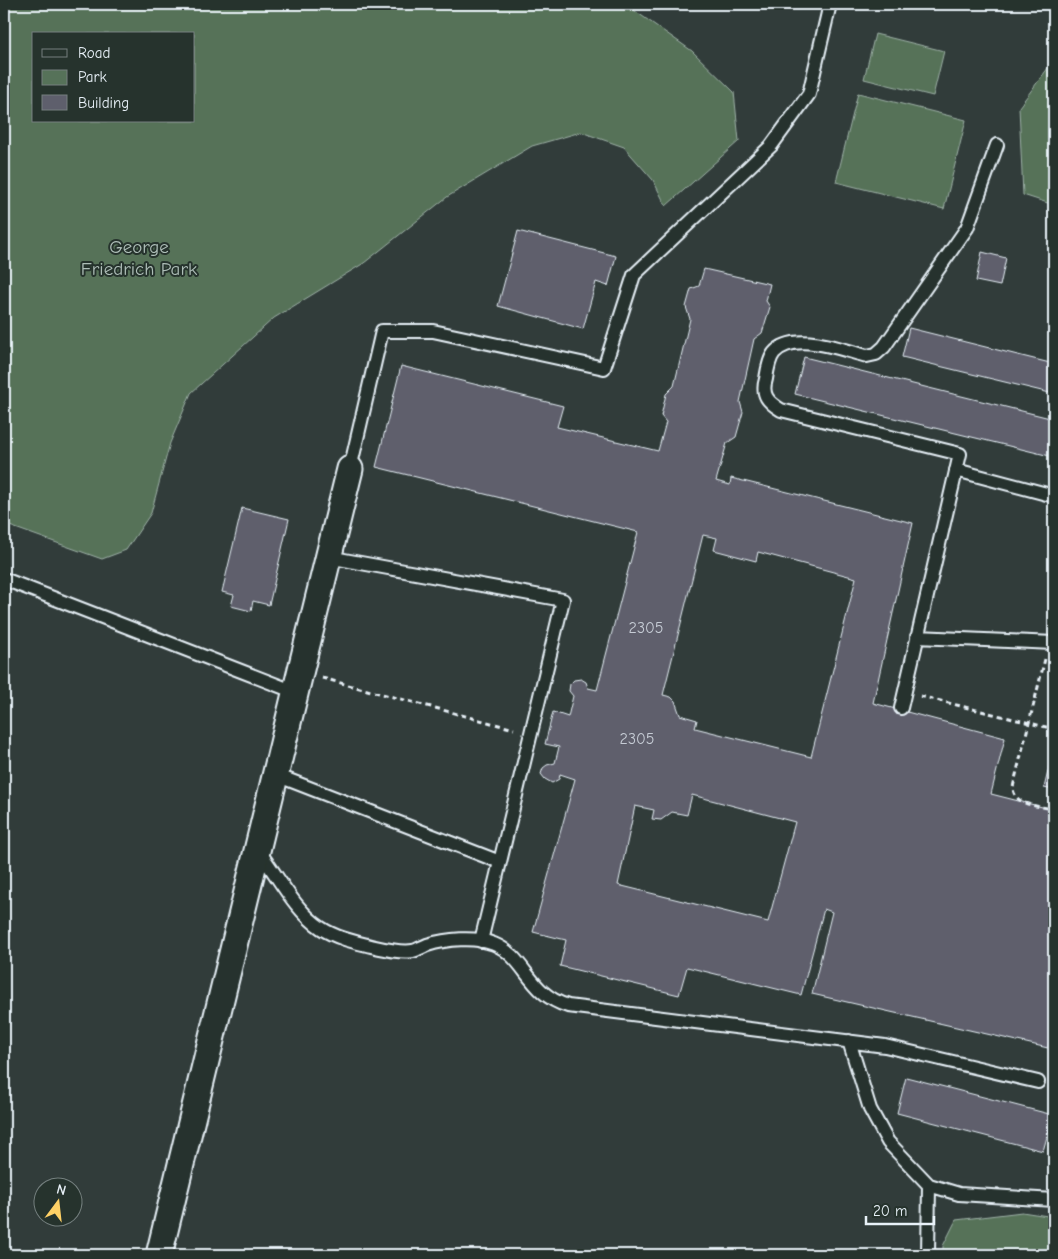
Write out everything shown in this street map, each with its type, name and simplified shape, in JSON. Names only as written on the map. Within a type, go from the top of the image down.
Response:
[{"type":"street","points":[[159,1255],[256,847],[276,775],[350,469]]},
{"type":"lane","points":[[350,469],[382,331],[433,331],[604,368],[634,275],[771,146],[809,94],[830,4]]},
{"type":"lane","points":[[901,708],[960,454],[781,410],[768,401],[763,388],[773,354],[788,344],[802,341],[867,356],[876,354],[884,347],[966,228],[997,145]]},
{"type":"lane","points":[[956,470],[1054,496]]},
{"type":"lane","points":[[328,557],[563,600],[481,941]]},
{"type":"lane","points":[[4,578],[297,682]]},
{"type":"lane","points":[[918,637],[1052,643]]},
{"type":"lane","points":[[276,775],[500,862]]},
{"type":"lane","points":[[256,847],[295,903],[321,928],[351,941],[386,949],[413,951],[449,940],[481,941],[494,944],[505,950],[533,983],[552,1001],[568,1006],[885,1046],[1038,1082]]},
{"type":"lane","points":[[849,1041],[870,1109],[888,1142],[929,1185],[959,1194],[1054,1200]]},
{"type":"lane","points":[[928,1255],[929,1185]]},
{"type":"path","points":[[1052,643],[1029,723],[1014,787],[1014,795],[1019,801],[1054,809]]},
{"type":"path","points":[[297,682],[531,733]]},
{"type":"path","points":[[905,692],[1054,729]]},
{"type":"green space","name":"George Friedrich Park","points":[[4,4],[625,4],[692,51],[734,92],[739,141],[666,206],[653,180],[624,147],[581,132],[532,146],[447,197],[364,263],[274,318],[191,393],[170,443],[151,513],[126,550],[102,559],[4,524]]},
{"type":"green space","points":[[875,34],[944,51],[933,96],[864,79]]},
{"type":"green space","points":[[1054,60],[1054,205],[1023,195],[1019,107]]},
{"type":"green space","points":[[858,93],[966,120],[944,209],[836,182]]},
{"type":"green space","points":[[1022,1212],[1054,1217],[1054,1255],[943,1255],[943,1246],[956,1220]]},
{"type":"building","points":[[518,231],[616,256],[608,286],[596,282],[583,329],[498,306]]},
{"type":"building","points":[[982,252],[1006,258],[1000,286],[976,281]]},
{"type":"building","points":[[704,269],[770,284],[766,301],[770,307],[762,333],[754,339],[740,402],[743,412],[736,437],[727,443],[716,481],[730,485],[731,478],[913,523],[873,703],[1005,738],[991,794],[1054,810],[1054,1022],[1048,1048],[812,994],[832,912],[824,909],[801,995],[687,967],[679,995],[560,966],[566,940],[533,932],[575,779],[560,774],[559,779],[552,783],[541,774],[543,768],[555,763],[559,747],[545,744],[553,712],[568,717],[573,696],[569,691],[570,684],[574,680],[581,679],[586,682],[588,688],[597,690],[638,532],[376,467],[401,366],[563,406],[557,427],[658,451],[666,422],[661,416],[666,394],[674,386],[690,319],[686,307],[691,289],[699,286]],"holes":[[[703,535],[717,538],[714,550],[756,561],[758,552],[856,578],[811,757],[695,728],[697,720],[680,715],[675,701],[671,697],[663,695]],[[692,795],[795,822],[768,922],[618,885],[635,806],[654,810],[652,819],[661,820],[672,812],[687,815]]]},
{"type":"building","points":[[909,328],[1054,364],[1054,394],[902,357]]},
{"type":"building","points":[[804,357],[1054,419],[1054,457],[795,394]]},
{"type":"building","points":[[242,508],[289,519],[269,605],[253,601],[251,611],[231,606],[234,595],[222,592]]},
{"type":"building","points":[[1051,759],[1054,760],[1054,790],[1044,788]]},
{"type":"building","points":[[906,1077],[1053,1115],[1043,1151],[897,1113]]}]
